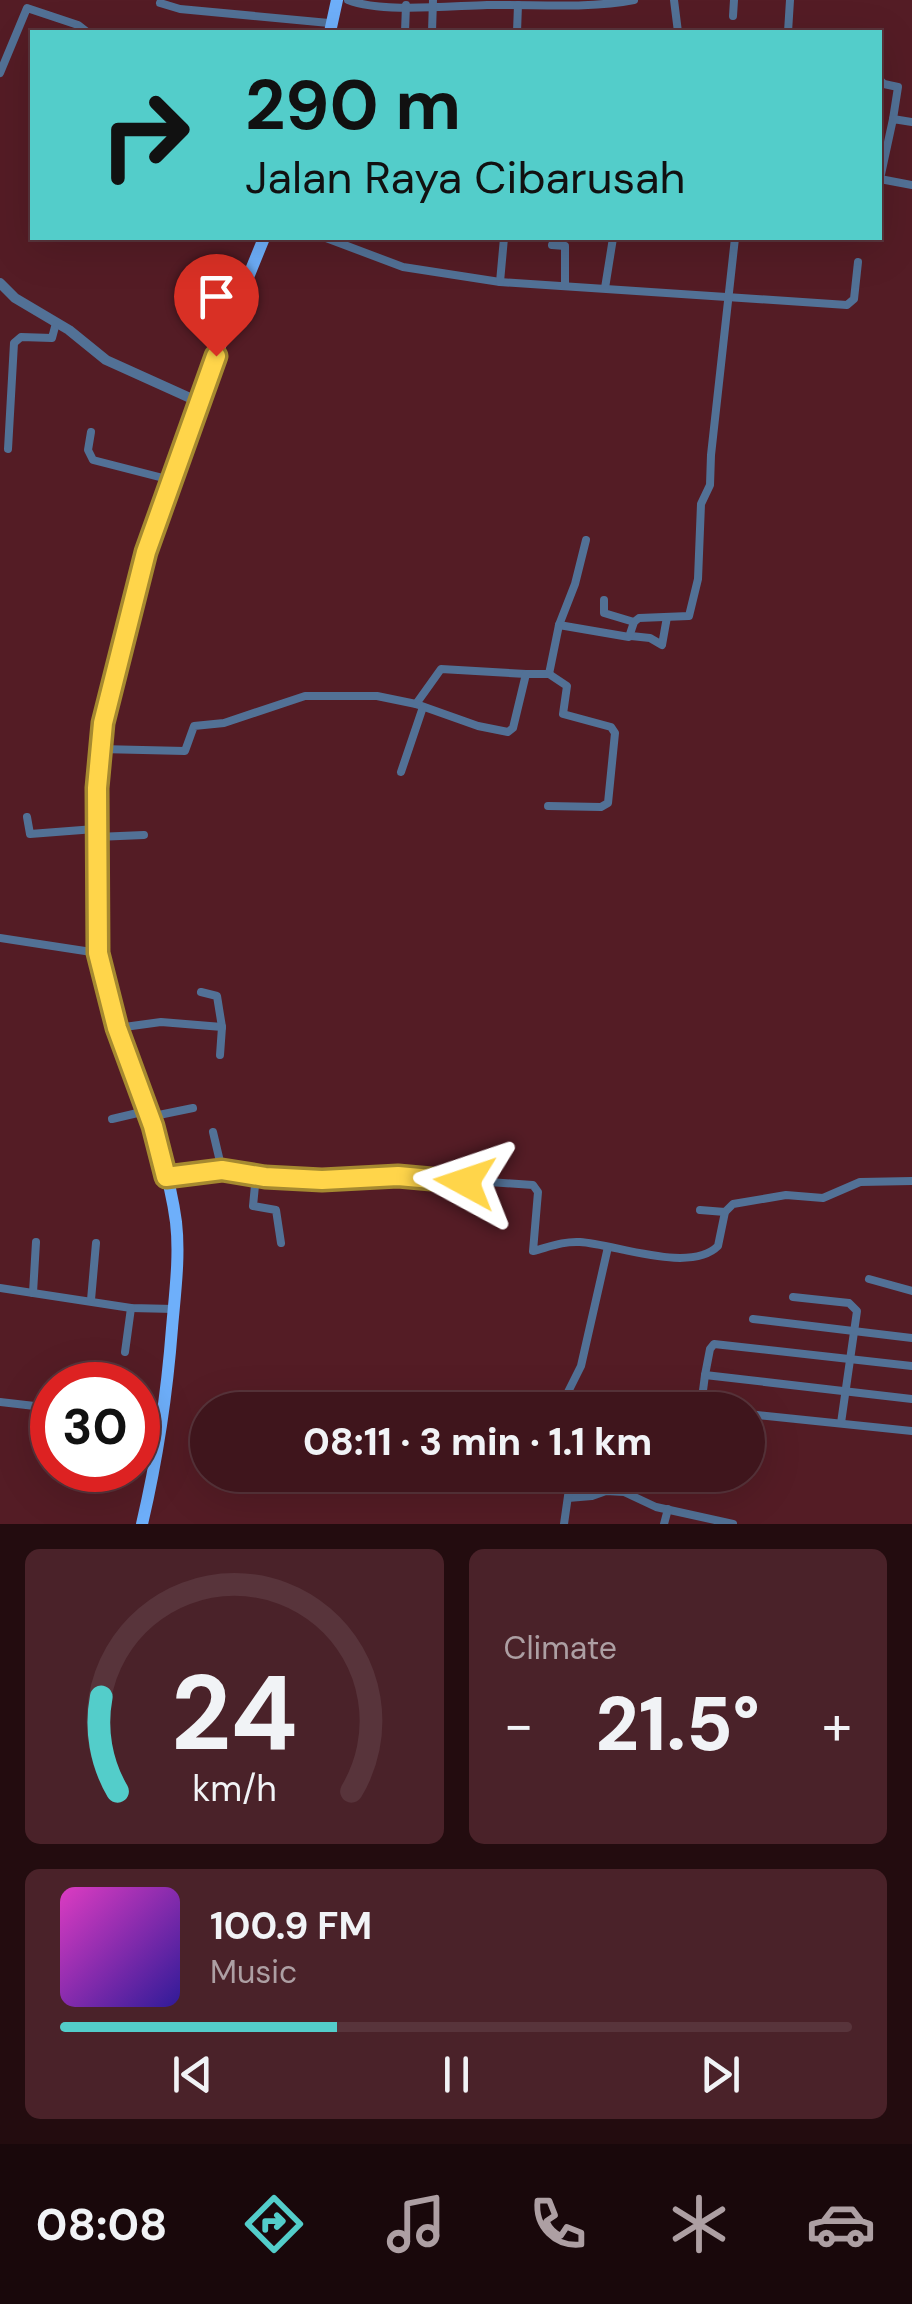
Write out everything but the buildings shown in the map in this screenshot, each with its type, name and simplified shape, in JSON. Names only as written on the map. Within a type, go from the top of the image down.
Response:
[{"type":"main road","points":[[329,29],[336,0]]},
{"type":"main road","points":[[142,1524],[163,1414],[174,1309],[176,1227],[166,1177],[117,1028],[98,953],[96,833],[100,749],[146,552],[199,402],[264,240]]},
{"type":"street","points":[[348,0],[368,6],[634,0]]},
{"type":"street","points":[[674,0],[678,30]]},
{"type":"street","points":[[733,16],[734,0]]},
{"type":"street","points":[[788,30],[790,0]]},
{"type":"street","points":[[160,3],[329,29]]},
{"type":"street","points":[[432,30],[433,3]]},
{"type":"street","points":[[517,30],[524,3]]},
{"type":"street","points":[[405,30],[406,5]]},
{"type":"street","points":[[0,73],[27,8],[84,30]]},
{"type":"street","points":[[882,82],[898,87],[882,170]]},
{"type":"street","points":[[882,111],[912,122]]},
{"type":"street","points":[[882,179],[912,185]]},
{"type":"street","points":[[331,240],[403,267],[500,282],[848,305],[854,298],[858,262]]},
{"type":"street","points":[[359,252],[363,240]]},
{"type":"street","points":[[500,282],[504,240]]},
{"type":"street","points":[[605,288],[613,240]]},
{"type":"street","points":[[604,600],[606,614],[634,622],[687,617],[694,602],[701,504],[710,486],[735,240]]},
{"type":"street","points":[[552,245],[565,242],[565,286]]},
{"type":"street","points":[[0,283],[15,298],[106,360],[199,402]]},
{"type":"street","points":[[8,449],[14,343],[21,337],[52,338],[56,323]]},
{"type":"street","points":[[91,432],[88,450],[93,460],[171,480]]},
{"type":"street","points":[[549,674],[586,540]]},
{"type":"street","points":[[560,625],[650,638],[662,645],[667,617]]},
{"type":"street","points":[[631,636],[634,622]]},
{"type":"street","points":[[401,772],[420,706],[440,669],[549,674]]},
{"type":"street","points":[[100,749],[186,751],[194,726],[224,723],[305,696],[377,696],[509,732],[526,674]]},
{"type":"street","points":[[548,806],[601,808],[608,804],[615,733],[611,727],[563,714],[566,686],[549,674]]},
{"type":"street","points":[[26,818],[30,834],[144,835]]},
{"type":"street","points":[[0,940],[98,953]]},
{"type":"street","points":[[201,992],[217,996],[222,1026],[220,1055]]},
{"type":"street","points":[[117,1028],[161,1022],[222,1026]]},
{"type":"street","points":[[112,1118],[193,1108]]},
{"type":"street","points":[[212,1132],[222,1170]]},
{"type":"street","points":[[166,1177],[222,1170],[322,1180],[398,1176],[532,1186],[538,1192],[534,1251],[565,1242],[644,1254],[706,1255],[718,1246],[726,1212],[734,1204],[776,1196],[830,1196],[860,1182],[912,1182]]},
{"type":"street","points":[[256,1175],[253,1205],[276,1210],[281,1243]]},
{"type":"street","points":[[700,1210],[726,1212]]},
{"type":"street","points":[[33,1293],[36,1242]]},
{"type":"street","points":[[91,1300],[96,1244]]},
{"type":"street","points":[[568,1392],[581,1366],[608,1248]]},
{"type":"street","points":[[869,1279],[912,1290]]},
{"type":"street","points":[[0,1288],[131,1308],[174,1309]]},
{"type":"street","points":[[793,1297],[853,1304],[858,1313],[852,1330],[841,1423]]},
{"type":"street","points":[[125,1352],[131,1308]]},
{"type":"street","points":[[753,1319],[912,1338]]},
{"type":"street","points":[[702,1392],[714,1344],[912,1366]]},
{"type":"street","points":[[705,1375],[912,1398]]},
{"type":"street","points":[[0,1402],[30,1405]]},
{"type":"street","points":[[765,1416],[912,1431]]},
{"type":"street","points":[[564,1524],[569,1492]]},
{"type":"street","points":[[568,1498],[624,1492],[651,1505],[733,1524]]},
{"type":"street","points":[[664,1524],[668,1509]]},
{"type":"route","points":[[216,356],[146,552],[103,723],[95,829],[98,953],[117,1028],[153,1126],[166,1177],[222,1170],[322,1180],[398,1176],[465,1182]]}]
